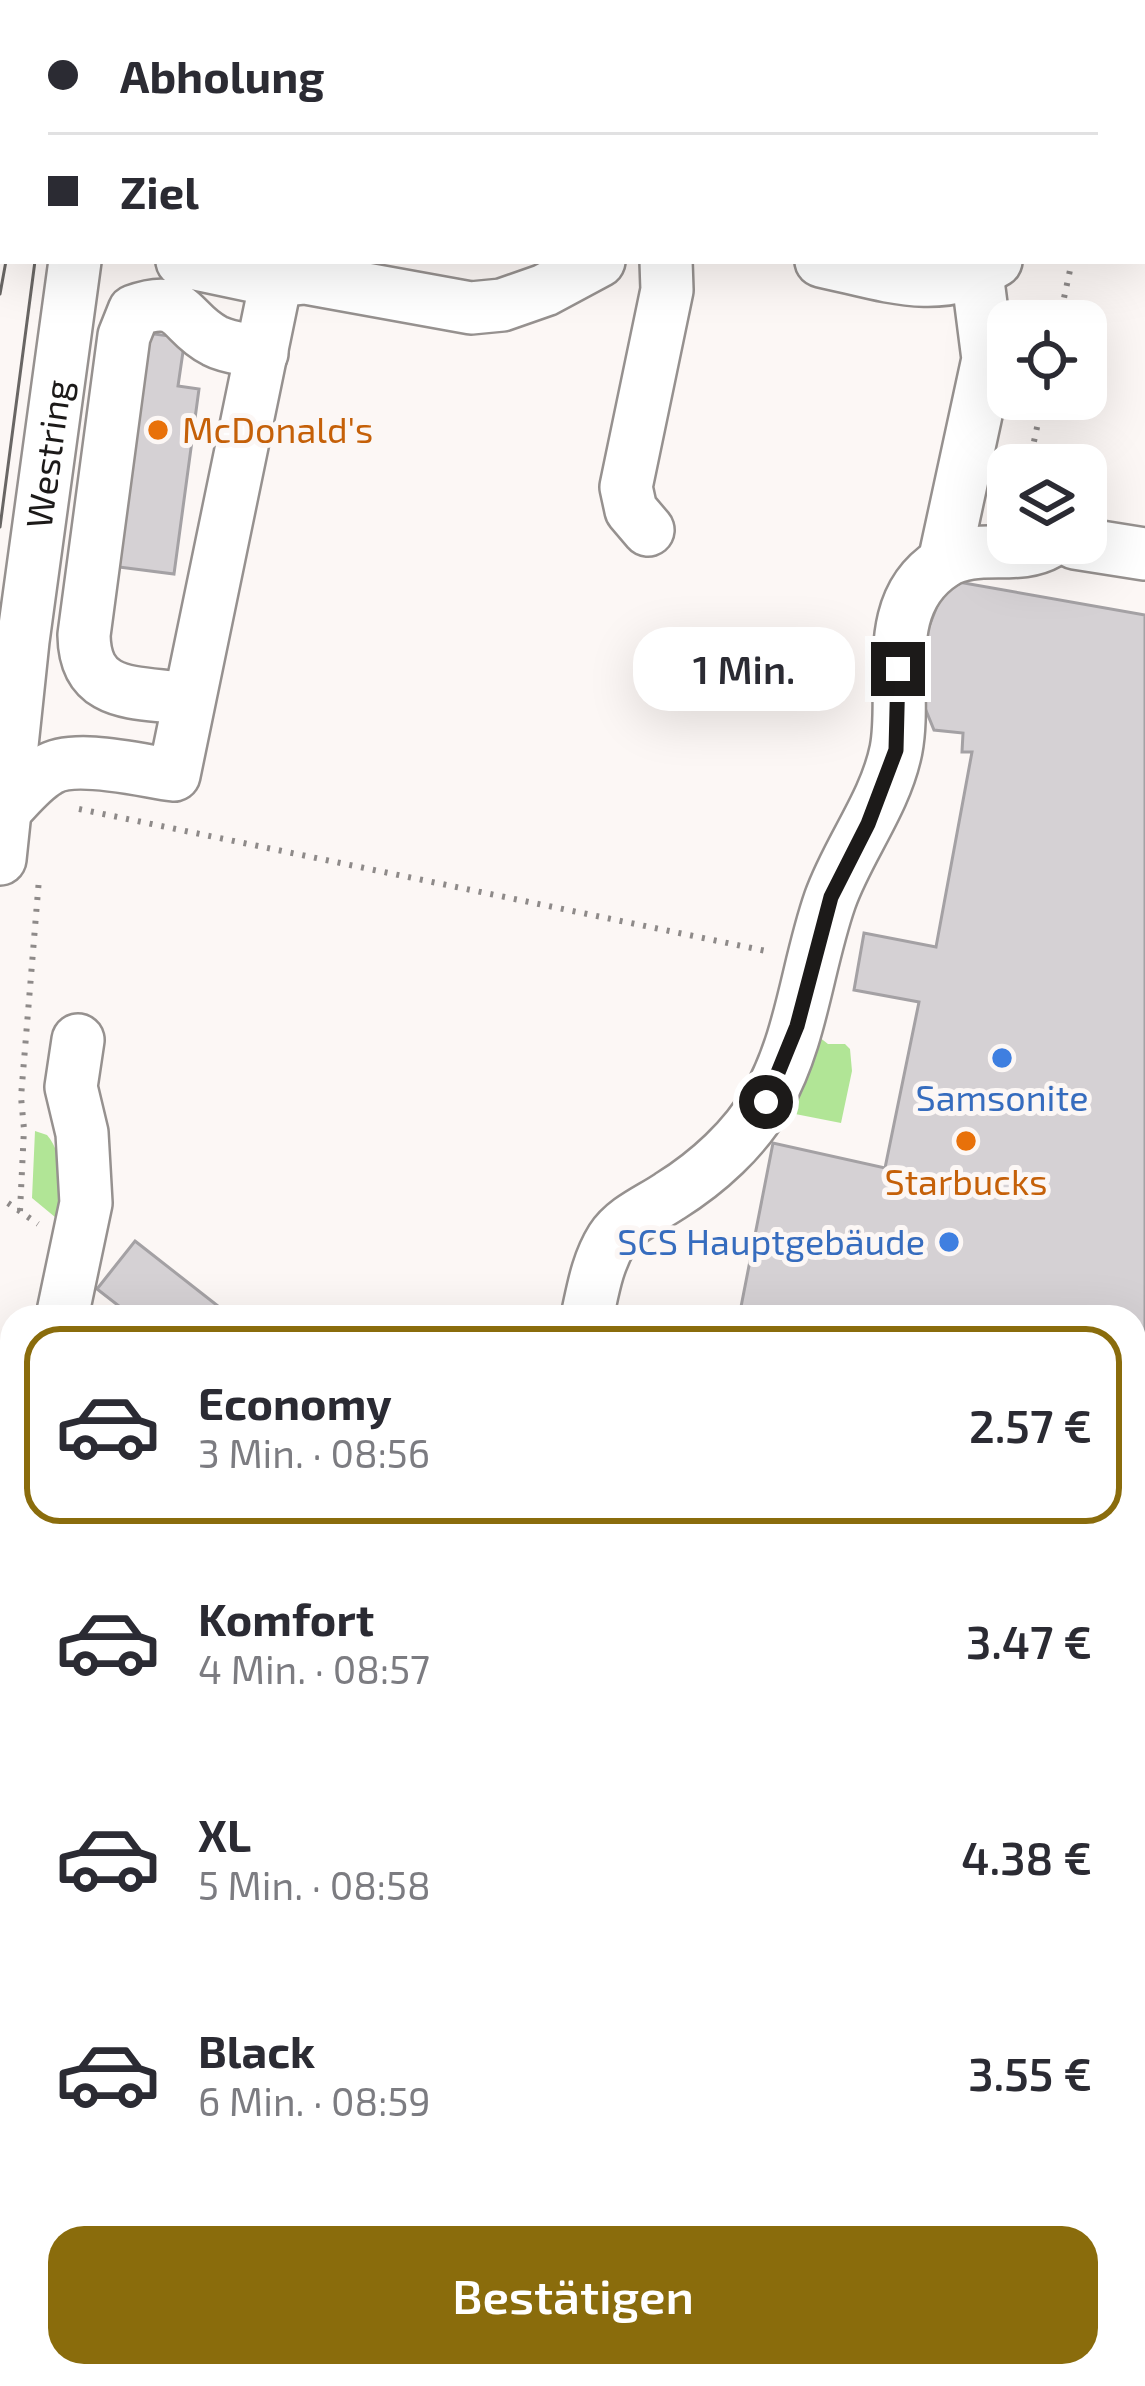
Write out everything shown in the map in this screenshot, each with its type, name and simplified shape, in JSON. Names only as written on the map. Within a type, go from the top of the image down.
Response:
[{"type":"street","points":[[197,264],[471,308],[502,305],[545,290],[593,264]]},
{"type":"street","points":[[648,530],[631,510],[626,487],[667,290],[666,264]]},
{"type":"street","points":[[837,264],[935,283],[986,267],[988,359],[944,562]]},
{"type":"street","name":"Westring","points":[[15,846],[23,641],[84,269]]},
{"type":"street","points":[[15,846],[48,770],[87,763],[174,776],[276,280]]},
{"type":"street","points":[[188,699],[107,687],[89,672],[84,657],[83,635],[124,336],[134,311],[158,302],[180,309],[214,341],[262,353]]},
{"type":"street","points":[[1107,548],[1145,554]]},
{"type":"street","points":[[590,1305],[598,1267],[614,1235],[704,1173],[766,1102],[797,1026],[831,897],[868,824],[896,750],[901,625],[916,589],[944,562],[987,551]]},
{"type":"street","points":[[65,1305],[86,1203],[82,1133],[70,1087],[78,1040]]},
{"type":"path","points":[[1064,300],[1071,264]]},
{"type":"path","points":[[69,807],[813,961]]},
{"type":"path","points":[[8,1203],[20,1211],[24,1129],[15,846]]},
{"type":"green space","points":[[819,1037],[850,1049],[852,1071],[841,1123],[785,1112]]},
{"type":"green space","points":[[35,1131],[47,1135],[57,1154],[62,1177],[61,1222],[32,1198]]},
{"type":"building","name":"McDonald's","points":[[139,332],[185,338],[178,386],[199,389],[174,574],[103,565]]},
{"type":"building","name":"SCS Hauptgebäude","points":[[947,580],[1145,615],[1145,1305],[741,1305],[773,1143],[885,1168],[919,1002],[854,990],[864,933],[936,947],[972,752],[962,752],[963,733],[934,730],[925,708],[925,637]]},
{"type":"building","points":[[135,1241],[217,1305],[118,1305],[97,1289]]},
{"type":"tram line","points":[[0,294],[5,264]]},
{"type":"tram line","points":[[0,527],[35,264]]},
{"type":"place","name":"McDonald's","points":[[158,430]]},
{"type":"place","name":"Samsonite","points":[[1002,1058]]},
{"type":"place","name":"Starbucks","points":[[966,1141]]},
{"type":"place","name":"SCS Hauptgebäude","points":[[949,1242]]},
{"type":"route","points":[[766,1102],[797,1026],[831,897],[868,824],[896,750],[898,669]]}]
